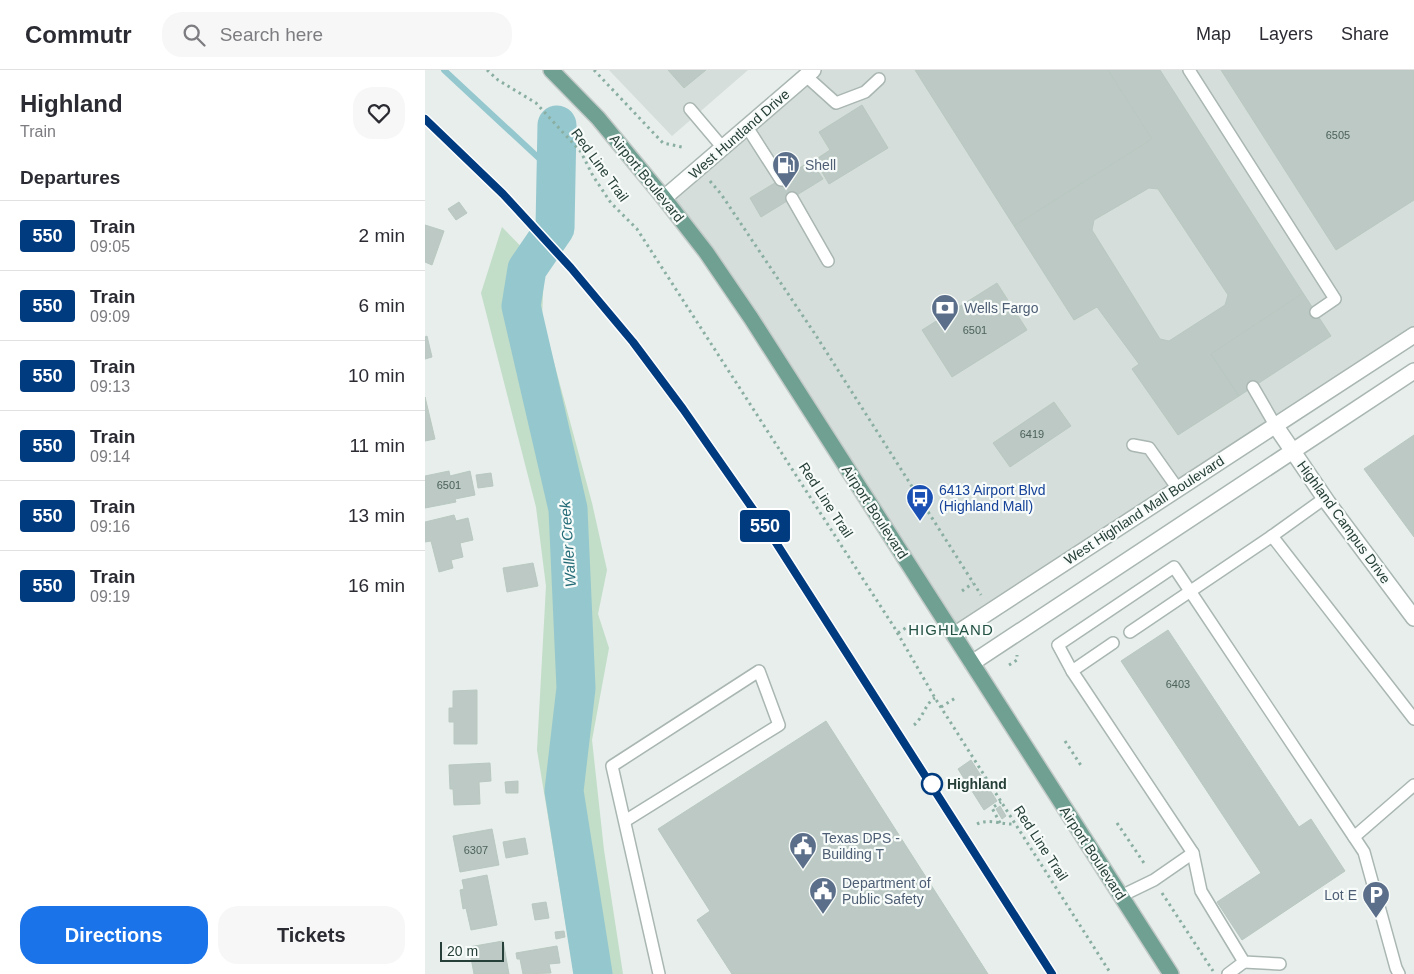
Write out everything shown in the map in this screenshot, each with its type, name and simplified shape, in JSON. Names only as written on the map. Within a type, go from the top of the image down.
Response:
[{"type":"main road","name":"Airport Boulevard","points":[[551,70],[598,118],[706,252],[751,318],[1171,974]]},
{"type":"street","name":"West Huntland Drive","points":[[664,198],[809,73]]},
{"type":"street","name":"West Highland Mall Boulevard","points":[[954,635],[1414,335]]},
{"type":"street","points":[[972,663],[1414,371]]},
{"type":"street","name":"Highland Campus Drive","points":[[1275,425],[1325,498],[1414,618]]},
{"type":"lane","points":[[1189,70],[1335,299],[1316,312]]},
{"type":"lane","points":[[809,73],[836,102],[865,92],[879,79]]},
{"type":"lane","points":[[690,109],[723,148]]},
{"type":"lane","points":[[747,127],[781,180]]},
{"type":"lane","points":[[792,198],[828,261]]},
{"type":"lane","points":[[1253,387],[1275,425]]},
{"type":"lane","points":[[1133,445],[1149,448],[1178,488]]},
{"type":"lane","points":[[1130,632],[1273,536],[1325,498]]},
{"type":"lane","points":[[1273,536],[1414,719]]},
{"type":"lane","points":[[1245,962],[1201,891],[1193,853],[1072,671],[1058,645],[1174,567],[1364,852],[1399,974]]},
{"type":"lane","points":[[1072,671],[1113,643]]},
{"type":"lane","points":[[625,820],[779,725],[759,671],[612,766],[659,974]]},
{"type":"lane","points":[[1354,837],[1414,785]]},
{"type":"lane","points":[[1121,896],[1154,880],[1193,853]]},
{"type":"lane","points":[[1228,974],[1245,962],[1280,964]]},
{"type":"path","name":"Red Line Trail","points":[[487,70],[498,80],[536,103],[581,152],[593,176],[611,203],[637,229],[898,633],[935,698],[1111,974]]},
{"type":"path","points":[[594,70],[663,143],[682,147]]},
{"type":"path","points":[[707,177],[721,194],[815,334],[981,594]]},
{"type":"path","points":[[962,591],[973,583]]},
{"type":"path","points":[[898,633],[910,625]]},
{"type":"path","points":[[1009,666],[1017,660]]},
{"type":"path","points":[[941,707],[957,697]]},
{"type":"path","points":[[914,725],[919,721],[931,700],[935,698]]},
{"type":"path","points":[[1065,741],[1082,767]]},
{"type":"path","points":[[1000,823],[992,808],[1001,802]]},
{"type":"path","points":[[977,824],[982,821],[1015,824]]},
{"type":"path","points":[[1117,823],[1145,864]]},
{"type":"path","points":[[1163,894],[1212,968]]},
{"type":"shaded area","points":[[609,70],[748,70],[672,136]]},
{"type":"shaded area","points":[[813,70],[1414,70],[1414,335],[954,635],[664,198]]},
{"type":"green space","points":[[502,227],[544,270],[542,318],[592,503],[607,570],[598,614],[609,648],[592,740],[604,850],[623,974],[574,974],[537,750],[546,586],[536,507],[481,293]]},
{"type":"building","points":[[668,70],[706,70],[684,88]]},
{"type":"building","points":[[915,70],[1108,70],[1152,139],[1014,226]]},
{"type":"building","points":[[1108,70],[1160,70],[1303,293],[1211,354],[1239,396],[1178,435],[1132,369],[1139,364],[1097,307],[1074,320],[1014,226],[1152,139]],"holes":[[[1149,188],[1158,189],[1228,295],[1225,305],[1169,341],[1160,339],[1092,230],[1094,220]]]},
{"type":"building","points":[[1221,70],[1414,70],[1414,200],[1336,250]]},
{"type":"building","points":[[862,105],[888,148],[829,184],[815,160],[830,150],[819,132]]},
{"type":"building","name":"Shell","points":[[811,161],[823,179],[761,217],[750,198]]},
{"type":"building","points":[[459,202],[467,213],[456,220],[448,209]]},
{"type":"building","points":[[425,225],[444,231],[432,265],[425,262]]},
{"type":"building","points":[[997,283],[1027,330],[952,377],[922,330]]},
{"type":"building","points":[[1303,293],[1331,336],[1239,396],[1211,354]]},
{"type":"building","points":[[427,336],[432,357],[425,359],[425,337]]},
{"type":"building","points":[[425,397],[435,439],[425,441]]},
{"type":"building","points":[[1054,402],[1071,426],[1010,467],[993,443]]},
{"type":"building","points":[[1414,435],[1414,537],[1364,469]]},
{"type":"building","points":[[449,471],[450,476],[470,471],[475,495],[455,499],[456,502],[425,508],[425,476]]},
{"type":"building","points":[[491,473],[493,486],[478,488],[476,475]]},
{"type":"building","points":[[454,515],[456,521],[468,518],[473,540],[460,543],[463,557],[451,560],[453,568],[439,572],[431,541],[425,542],[425,522]]},
{"type":"building","points":[[533,563],[538,586],[507,592],[503,568]]},
{"type":"building","points":[[1168,630],[1299,827],[1311,819],[1345,871],[1242,940],[1217,902],[1261,873],[1121,661]]},
{"type":"building","points":[[477,690],[477,744],[454,744],[454,722],[449,722],[449,708],[453,708],[453,691]]},
{"type":"building","name":"Texas DPS - Building T","points":[[826,721],[988,974],[732,974],[697,920],[710,911],[658,829]]},
{"type":"building","points":[[971,760],[997,801],[984,810],[958,769]]},
{"type":"building","points":[[490,763],[491,781],[479,782],[480,804],[454,805],[453,789],[450,789],[449,765]]},
{"type":"building","points":[[518,781],[518,793],[506,793],[505,782]]},
{"type":"building","points":[[1000,806],[1006,816],[1002,819],[996,809]]},
{"type":"building","points":[[492,829],[499,865],[460,872],[453,836]]},
{"type":"building","points":[[525,838],[528,854],[506,858],[503,842]]},
{"type":"building","points":[[487,875],[497,925],[471,930],[466,908],[463,909],[460,890],[464,889],[462,880]]},
{"type":"building","points":[[546,902],[549,918],[535,920],[532,904]]},
{"type":"building","points":[[564,931],[565,937],[556,939],[555,932]]},
{"type":"building","points":[[503,941],[509,974],[474,974],[469,947]]},
{"type":"building","points":[[557,946],[560,963],[549,964],[551,973],[523,974],[520,959],[517,959],[516,953]]},
{"type":"waterway","points":[[444,70],[556,174]]},
{"type":"waterway","name":"Waller Creek","points":[[557,125],[555,228],[527,269],[521,306],[568,509],[576,688],[564,791],[593,974]]},
{"type":"railway","points":[[425,119],[503,194],[570,268],[633,342],[683,409],[773,538],[1052,974]]},
{"type":"train","name":"550","points":[[425,119],[503,194],[571,268],[633,342],[683,409],[773,538],[1052,974]]},
{"type":"place","name":"Shell","points":[[786,189]]},
{"type":"place","name":"Wells Fargo","points":[[945,332]]},
{"type":"place","name":"6413 Airport Blvd (Highland Mall)","points":[[920,522]]},
{"type":"place","name":"Highland","points":[[932,784]]},
{"type":"place","name":"Texas DPS - Building T","points":[[803,870]]},
{"type":"place","name":"Department of Public Safety","points":[[823,915]]},
{"type":"place","name":"Lot E","points":[[1376,919]]},
{"type":"district","name":"HIGHLAND","points":[[951,630]]}]
